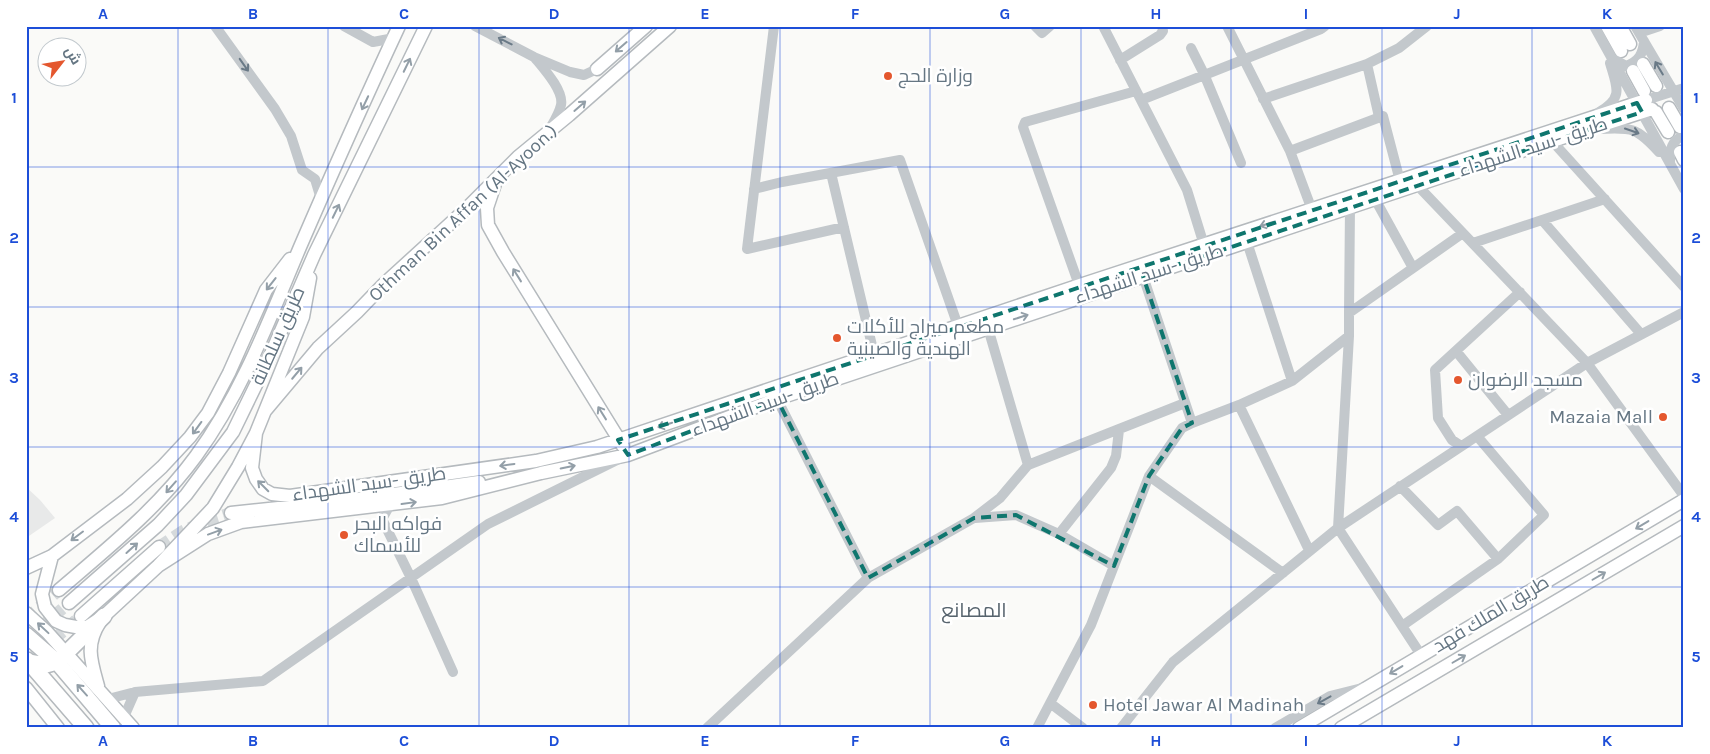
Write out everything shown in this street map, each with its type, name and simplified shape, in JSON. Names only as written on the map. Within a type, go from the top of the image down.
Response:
[{"type":"highway","points":[[28,661],[46,666],[62,657],[104,616]]},
{"type":"highway","points":[[26,635],[62,657],[113,728]]},
{"type":"highway","points":[[28,661],[86,728]]},
{"type":"main road","name":"طريق سلطانة","points":[[69,603],[164,519],[186,495],[233,432],[271,354],[314,255],[426,26]]},
{"type":"main road","points":[[597,69],[646,26]]},
{"type":"main road","name":"Othman Bin Affan (Al-Ayoon.)","points":[[265,411],[318,348],[518,157],[548,134],[670,26]]},
{"type":"main road","points":[[1607,26],[1621,51]]},
{"type":"main road","points":[[1620,26],[1621,51]]},
{"type":"main road","name":"طريق سلطانة","points":[[59,590],[146,515],[173,486],[220,422],[236,392],[397,32]]},
{"type":"main road","points":[[1638,68],[1648,102],[1677,131]]},
{"type":"main road","points":[[1677,131],[1679,98]]},
{"type":"main road","name":"طريق -سيد الشهداء","points":[[256,433],[252,468],[256,479],[263,489],[272,494],[290,496],[536,461],[597,447],[1079,285],[1400,181],[1583,126],[1648,102]]},
{"type":"main road","name":"طريق -سيد الشهداء","points":[[158,566],[208,534],[241,522],[442,498],[541,473],[628,455],[777,398],[1552,141],[1583,126]]},
{"type":"main road","points":[[498,178],[487,208],[488,225],[628,455]]},
{"type":"main road","points":[[26,568],[52,556],[127,499],[162,468],[190,437],[208,413],[229,373],[266,290],[301,245]]},
{"type":"main road","points":[[52,556],[42,594],[45,607],[56,621],[65,625],[87,627],[104,616],[158,566],[213,508],[238,467],[265,411],[302,317],[314,255]]},
{"type":"main road","points":[[231,513],[345,501],[541,473]]},
{"type":"main road","name":"طريق الملك فهد","points":[[1299,728],[1684,500]]},
{"type":"main road","name":"طريق الملك فهد","points":[[1341,728],[1684,526]]},
{"type":"main road","points":[[80,616],[159,547]]},
{"type":"main road","points":[[26,613],[47,632],[62,657],[98,688],[133,728]]},
{"type":"main road","points":[[98,688],[90,648],[95,631],[104,616]]},
{"type":"main road","points":[[27,691],[58,728]]},
{"type":"street","points":[[215,26],[275,109],[291,136],[302,170],[315,179],[322,199]]},
{"type":"street","points":[[344,26],[373,42],[397,32]]},
{"type":"street","points":[[475,26],[534,57],[570,72],[584,75],[597,69]]},
{"type":"street","points":[[774,26],[747,249],[844,228]]},
{"type":"street","points":[[1035,26],[1042,34],[1050,26]]},
{"type":"street","points":[[1103,26],[1187,190],[1204,245]]},
{"type":"street","points":[[1120,60],[1160,35],[1163,31],[1162,26]]},
{"type":"street","points":[[1227,26],[1290,150],[1312,210]]},
{"type":"street","points":[[1079,285],[1023,127],[1025,122],[1139,96],[1243,60],[1325,26]]},
{"type":"street","points":[[1263,99],[1367,64],[1399,48],[1427,26]]},
{"type":"street","points":[[1583,126],[1610,106],[1614,101],[1617,90],[1604,43],[1594,26]]},
{"type":"street","points":[[1640,33],[1660,26]]},
{"type":"street","points":[[1621,51],[1626,66],[1635,63],[1643,52],[1640,33]]},
{"type":"street","points":[[1640,33],[1679,98],[1648,102]]},
{"type":"street","points":[[1604,43],[1621,51],[1648,102],[1670,163],[1684,189]]},
{"type":"street","points":[[1191,48],[1204,74],[1241,163]]},
{"type":"street","points":[[534,57],[561,96],[561,105],[548,134]]},
{"type":"street","points":[[1367,64],[1379,118]]},
{"type":"street","points":[[1290,150],[1383,116],[1400,181]]},
{"type":"street","points":[[1583,126],[1634,130],[1643,135],[1670,163]]},
{"type":"street","points":[[1670,163],[1670,148],[1680,136],[1677,131]]},
{"type":"street","points":[[1552,141],[1684,287]]},
{"type":"street","points":[[754,189],[900,160],[958,326]]},
{"type":"street","points":[[831,173],[874,354]]},
{"type":"street","points":[[1418,185],[1587,363],[1684,496]]},
{"type":"street","points":[[1375,199],[1413,268]]},
{"type":"street","points":[[1473,243],[1605,199]]},
{"type":"street","points":[[1350,207],[1349,336],[1338,528],[1421,656]]},
{"type":"street","points":[[1542,220],[1641,334]]},
{"type":"street","points":[[1349,313],[1463,233]]},
{"type":"street","points":[[1247,242],[1292,381]]},
{"type":"street","points":[[1143,276],[1192,422]]},
{"type":"street","points":[[1461,446],[1452,440],[1438,418],[1435,370],[1520,292]]},
{"type":"street","points":[[1120,728],[1174,662],[1338,528],[1587,363],[1684,312]]},
{"type":"street","points":[[988,328],[1028,465]]},
{"type":"street","points":[[1037,728],[1091,625],[1149,476],[1182,428],[1192,422],[1239,405],[1292,381],[1349,336]]},
{"type":"street","points":[[1456,351],[1508,415]]},
{"type":"street","points":[[777,398],[868,578]]},
{"type":"street","points":[[707,728],[868,578],[974,518],[1000,498],[1028,465],[1186,403]]},
{"type":"street","points":[[1239,405],[1309,550]]},
{"type":"street","points":[[1059,534],[1111,468],[1116,456],[1119,430]]},
{"type":"street","points":[[1402,626],[1498,560],[1544,515],[1476,436]]},
{"type":"street","points":[[108,699],[135,692],[263,681],[488,524],[628,455]]},
{"type":"street","points":[[1149,476],[1283,573]]},
{"type":"street","points":[[1400,486],[1438,525],[1458,511],[1498,560]]},
{"type":"street","points":[[390,505],[382,519],[453,672]]},
{"type":"street","points":[[974,518],[1016,515],[1059,534],[1114,566]]},
{"type":"street","points":[[1275,728],[1330,696],[1370,686]]},
{"type":"street","points":[[124,717],[135,692]]},
{"type":"street","points":[[1050,703],[1083,728]]},
{"type":"highlighted area","points":[[1637,103],[1642,112],[1143,276],[1192,423],[1182,428],[1149,476],[1114,566],[1016,515],[974,518],[868,578],[777,399],[628,455],[618,440]]},
{"type":"shaded area","points":[[26,487],[55,518],[26,538]]},
{"type":"tunnel","points":[[159,547],[183,531],[231,513]]},
{"type":"tunnel","points":[[26,619],[59,590]]},
{"type":"tunnel","points":[[26,640],[69,603]]},
{"type":"tunnel","points":[[26,663],[81,616]]},
{"type":"place","name":"وزارة الحج","points":[[888,76]]},
{"type":"place","name":"مطعم ميراج للأكلات الهندية والصينية","points":[[837,338]]},
{"type":"place","name":"مسجد الرضوان","points":[[1458,380]]},
{"type":"place","name":"Mazaia Mall","points":[[1663,417]]},
{"type":"place","name":"فواكه البحر للأسماك","points":[[344,535]]},
{"type":"place","name":"Hotel Jawar Al Madinah","points":[[1093,705]]},
{"type":"district","name":"المصانع","points":[[974,610]]}]
